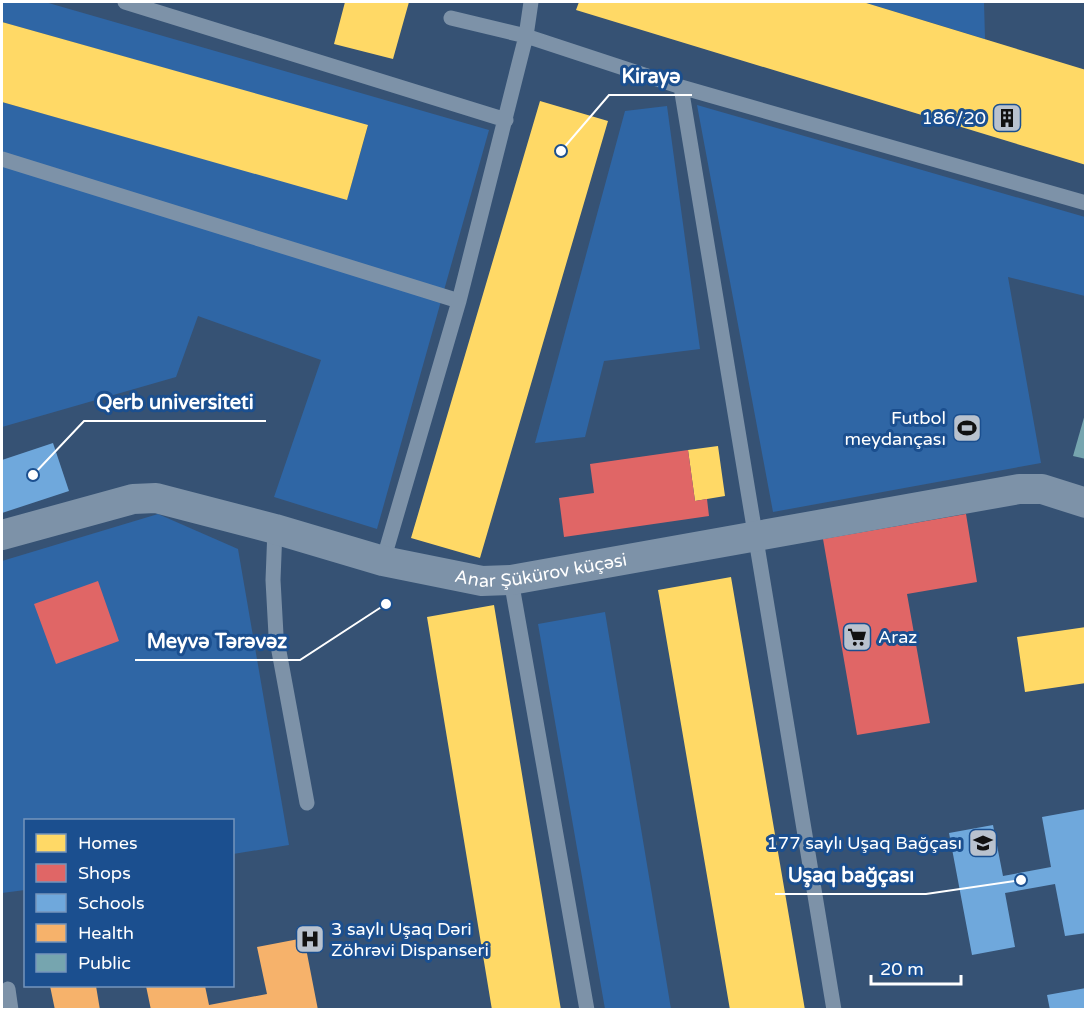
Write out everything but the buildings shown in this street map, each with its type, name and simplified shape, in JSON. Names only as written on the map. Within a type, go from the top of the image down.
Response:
[{"type":"street","name":"Anar Şükürov küçəsi","points":[[2,535],[133,499],[156,498],[275,529],[383,561],[482,581],[511,580],[1019,489],[1042,489],[1086,503]]},
{"type":"lane","points":[[125,2],[506,120]]},
{"type":"lane","points":[[383,561],[459,301],[506,120],[526,36],[531,2]]},
{"type":"lane","points":[[451,18],[526,36],[681,87],[1086,202]]},
{"type":"lane","points":[[681,87],[834,1010]]},
{"type":"lane","points":[[2,159],[459,301]]},
{"type":"lane","points":[[275,529],[273,580],[276,635],[307,803]]},
{"type":"lane","points":[[511,580],[587,1010]]},
{"type":"lane","points":[[8,989],[11,1010]]},
{"type":"shaded area","points":[[2,2],[45,2],[489,130],[377,529],[274,497],[321,360],[198,316],[176,377],[2,427],[2,102],[347,199],[368,126],[2,22]]},
{"type":"shaded area","points":[[863,2],[984,2],[985,39]]},
{"type":"shaded area","points":[[697,105],[1085,217],[1085,296],[1008,277],[1041,463],[773,512]]},
{"type":"shaded area","points":[[667,106],[700,349],[604,361],[585,437],[535,443],[625,111]]},
{"type":"shaded area","points":[[158,514],[238,549],[289,845],[234,854],[234,819],[24,819],[24,890],[2,893],[2,561]]},
{"type":"shaded area","points":[[605,612],[671,1009],[605,1009],[538,624]]},
{"type":"place","name":"186/20","points":[[1007,118]]},
{"type":"place","name":"Kirayə","points":[[561,151]]},
{"type":"place","name":"Futbol meydançası","points":[[967,428]]},
{"type":"place","name":"Qerb universiteti","points":[[33,475]]},
{"type":"place","name":"Meyvə Tərəvəz","points":[[386,604]]},
{"type":"place","name":"Araz","points":[[857,637]]},
{"type":"place","name":"177 saylı Uşaq Bağçası","points":[[983,843]]},
{"type":"place","name":"Uşaq bağçası","points":[[1021,880]]},
{"type":"place","name":"3 saylı Uşaq Dəri Zöhrəvi Dispanseri","points":[[310,939]]}]
